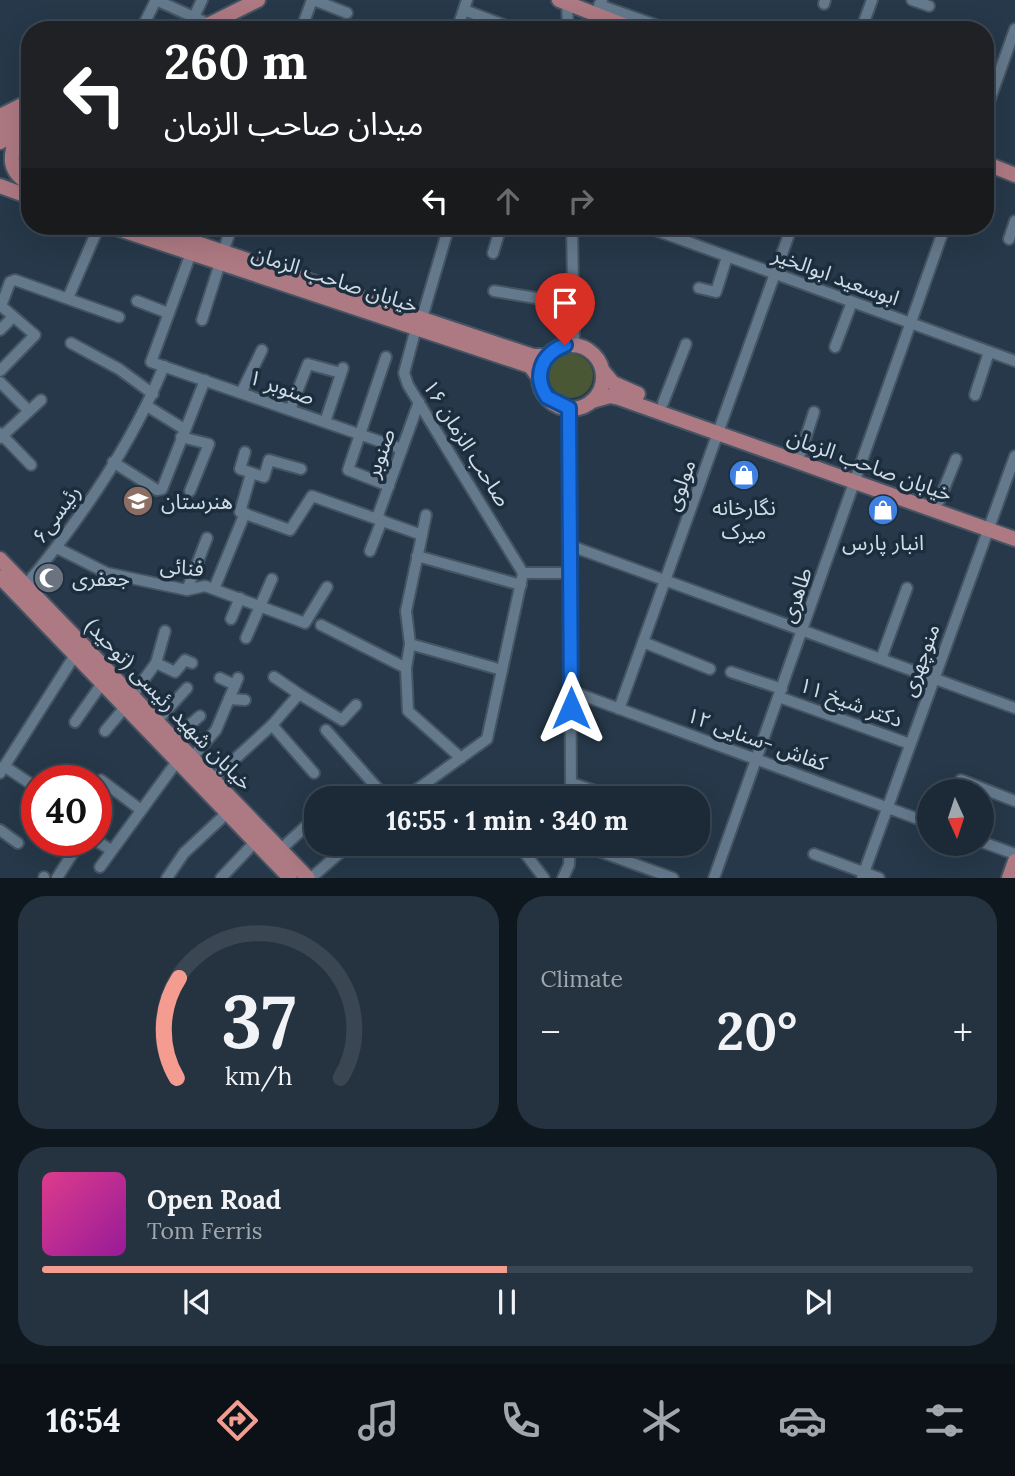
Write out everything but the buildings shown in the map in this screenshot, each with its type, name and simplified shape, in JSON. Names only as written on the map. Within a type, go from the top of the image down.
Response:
[{"type":"main road","points":[[208,21],[258,0]]},
{"type":"main road","points":[[563,2],[613,21]]},
{"type":"main road","points":[[0,116],[21,106]]},
{"type":"main road","points":[[0,129],[21,119]]},
{"type":"main road","points":[[0,142],[21,131]]},
{"type":"main road","points":[[21,135],[12,148],[11,165],[21,179]]},
{"type":"main road","points":[[994,166],[1015,174]]},
{"type":"main road","points":[[0,186],[21,194]]},
{"type":"main road","name":"خیابان صاحب الزمان","points":[[137,235],[191,253],[222,257]]},
{"type":"main road","points":[[184,235],[222,257],[419,323],[533,356],[548,356]]},
{"type":"main road","name":"خیابان صاحب الزمان","points":[[419,323],[530,366],[540,379]]},
{"type":"main road","points":[[574,345],[589,350],[603,371],[601,387],[592,401],[569,408],[547,397],[540,379],[541,366],[558,348],[574,345]]},
{"type":"main road","name":"خیابان صاحب الزمان","points":[[603,371],[622,388],[720,429],[990,524],[1015,528]]},
{"type":"main road","name":"خیابان صاحب الزمان","points":[[592,401],[610,396],[619,397],[801,452],[857,477],[939,501],[990,524],[1015,539]]},
{"type":"main road","name":"خیابان شهید رئیسی (توحید)","points":[[0,559],[185,759],[227,813],[290,877]]},
{"type":"main road","name":"خیابان شهید رئیسی (توحید)","points":[[0,577],[103,682],[157,720],[174,738],[185,759],[212,780],[309,877]]},
{"type":"main road","points":[[1009,877],[1015,861]]},
{"type":"street","points":[[146,21],[156,0],[174,4],[197,21]]},
{"type":"street","points":[[201,21],[202,0]]},
{"type":"street","points":[[305,21],[313,0],[347,13]]},
{"type":"street","points":[[602,0],[599,5],[644,21]]},
{"type":"street","points":[[864,21],[872,0]]},
{"type":"street","points":[[912,0],[929,6]]},
{"type":"street","points":[[563,2],[566,21]]},
{"type":"street","points":[[466,5],[495,21]]},
{"type":"street","points":[[994,88],[1015,29]]},
{"type":"street","points":[[1009,239],[1015,221]]},
{"type":"street","points":[[68,298],[95,235]]},
{"type":"street","points":[[202,320],[229,235]]},
{"type":"street","name":"صاحب الزمان ۱۶","points":[[446,235],[404,373],[523,573]]},
{"type":"street","points":[[493,253],[498,235]]},
{"type":"street","points":[[572,235],[574,345]]},
{"type":"street","name":"ابوسعید ابوالخیر","points":[[667,235],[1015,361]]},
{"type":"street","name":"مولوی","points":[[619,709],[789,235]]},
{"type":"street","name":"طاهری","points":[[714,877],[942,235]]},
{"type":"street","points":[[137,301],[168,313],[191,253]]},
{"type":"street","points":[[699,288],[716,292],[727,257]]},
{"type":"street","points":[[0,370],[34,335],[0,305],[12,280],[119,317]]},
{"type":"street","points":[[494,291],[572,304]]},
{"type":"street","points":[[835,347],[852,302]]},
{"type":"street","name":"صنوبر ۱","points":[[168,313],[150,361],[402,449]]},
{"type":"street","points":[[0,330],[13,317]]},
{"type":"street","points":[[71,343],[119,369],[153,394]]},
{"type":"street","points":[[663,403],[686,344]]},
{"type":"street","points":[[241,393],[262,350]]},
{"type":"street","points":[[975,395],[989,352]]},
{"type":"street","points":[[386,357],[348,472],[389,486]]},
{"type":"street","points":[[290,410],[308,364],[342,371],[325,422]]},
{"type":"street","name":"رئیسی۶","points":[[26,586],[90,503],[147,406],[164,366]]},
{"type":"street","points":[[113,462],[159,491],[205,380]]},
{"type":"street","points":[[0,382],[29,411]]},
{"type":"street","points":[[30,465],[1,436],[41,400]]},
{"type":"street","name":"صنوبر","points":[[370,551],[389,486],[419,402]]},
{"type":"street","points":[[147,406],[183,433],[209,444],[190,491]]},
{"type":"street","points":[[569,408],[571,783],[580,786]]},
{"type":"street","points":[[801,452],[814,412]]},
{"type":"street","points":[[245,452],[240,470],[251,474],[264,477],[269,460],[301,470]]},
{"type":"street","name":"منوچهری","points":[[863,875],[1015,456]]},
{"type":"street","points":[[939,501],[956,459]]},
{"type":"street","points":[[215,589],[242,513],[251,474]]},
{"type":"street","points":[[242,513],[292,530],[310,497],[422,535]]},
{"type":"street","points":[[426,515],[406,611],[410,644],[406,668],[410,714],[461,758]]},
{"type":"street","points":[[187,590],[207,538]]},
{"type":"street","points":[[571,546],[1015,708]]},
{"type":"street","name":"فنائی","points":[[57,548],[107,573],[187,590],[205,586],[305,623],[327,587]]},
{"type":"street","points":[[417,556],[521,585]]},
{"type":"street","points":[[422,786],[487,739],[523,573],[571,573]]},
{"type":"street","points":[[246,638],[272,579]]},
{"type":"street","points":[[881,659],[907,588]]},
{"type":"street","points":[[231,619],[240,598]]},
{"type":"street","points":[[321,625],[406,668]]},
{"type":"street","points":[[105,732],[156,663],[165,631]]},
{"type":"street","points":[[643,642],[710,669]]},
{"type":"street","points":[[410,644],[502,670]]},
{"type":"street","points":[[21,780],[2,770],[75,655]]},
{"type":"street","points":[[156,663],[175,671],[185,660],[192,663]]},
{"type":"street","name":"دکتر شیخ ۱۱","points":[[731,672],[910,744]]},
{"type":"street","points":[[274,677],[342,720],[356,705]]},
{"type":"street","points":[[112,849],[185,759],[216,730],[237,681],[220,678]]},
{"type":"street","points":[[75,722],[103,682]]},
{"type":"street","points":[[157,720],[187,688]]},
{"type":"street","name":"کفاش -سنایی ۱۲","points":[[571,691],[917,818]]},
{"type":"street","points":[[212,780],[272,725],[299,694]]},
{"type":"street","points":[[229,699],[245,701]]},
{"type":"street","points":[[174,738],[200,716]]},
{"type":"street","points":[[272,725],[314,773]]},
{"type":"street","points":[[326,730],[375,786]]},
{"type":"street","points":[[112,788],[141,810]]},
{"type":"street","points":[[994,793],[1015,802]]},
{"type":"street","points":[[167,877],[184,853],[227,813]]},
{"type":"street","points":[[280,850],[304,828]]},
{"type":"street","points":[[0,830],[18,843]]},
{"type":"street","points":[[221,877],[256,842]]},
{"type":"street","points":[[994,846],[1015,854]]},
{"type":"street","points":[[814,854],[863,875],[879,877]]},
{"type":"street","points":[[57,877],[70,856]]},
{"type":"street","points":[[100,867],[107,856]]},
{"type":"street","points":[[309,877],[335,856]]},
{"type":"street","points":[[527,856],[544,877]]},
{"type":"street","points":[[563,877],[569,866],[569,856]]},
{"type":"street","points":[[613,856],[673,877]]},
{"type":"green space","points":[[571,354],[580,355],[587,360],[592,367],[592,385],[587,392],[580,397],[571,398],[562,397],[555,392],[550,385],[549,376],[550,367],[555,360],[562,355]]},
{"type":"place","name":"نگارخانه میرک","points":[[744,475]]},
{"type":"place","name":"هنرستان","points":[[138,501]]},
{"type":"place","name":"انبار پارس","points":[[883,510]]},
{"type":"place","name":"جعفری","points":[[49,578]]},
{"type":"route","points":[[565,345],[550,352],[539,374],[542,390],[547,397],[561,407],[569,408],[571,708]]}]
